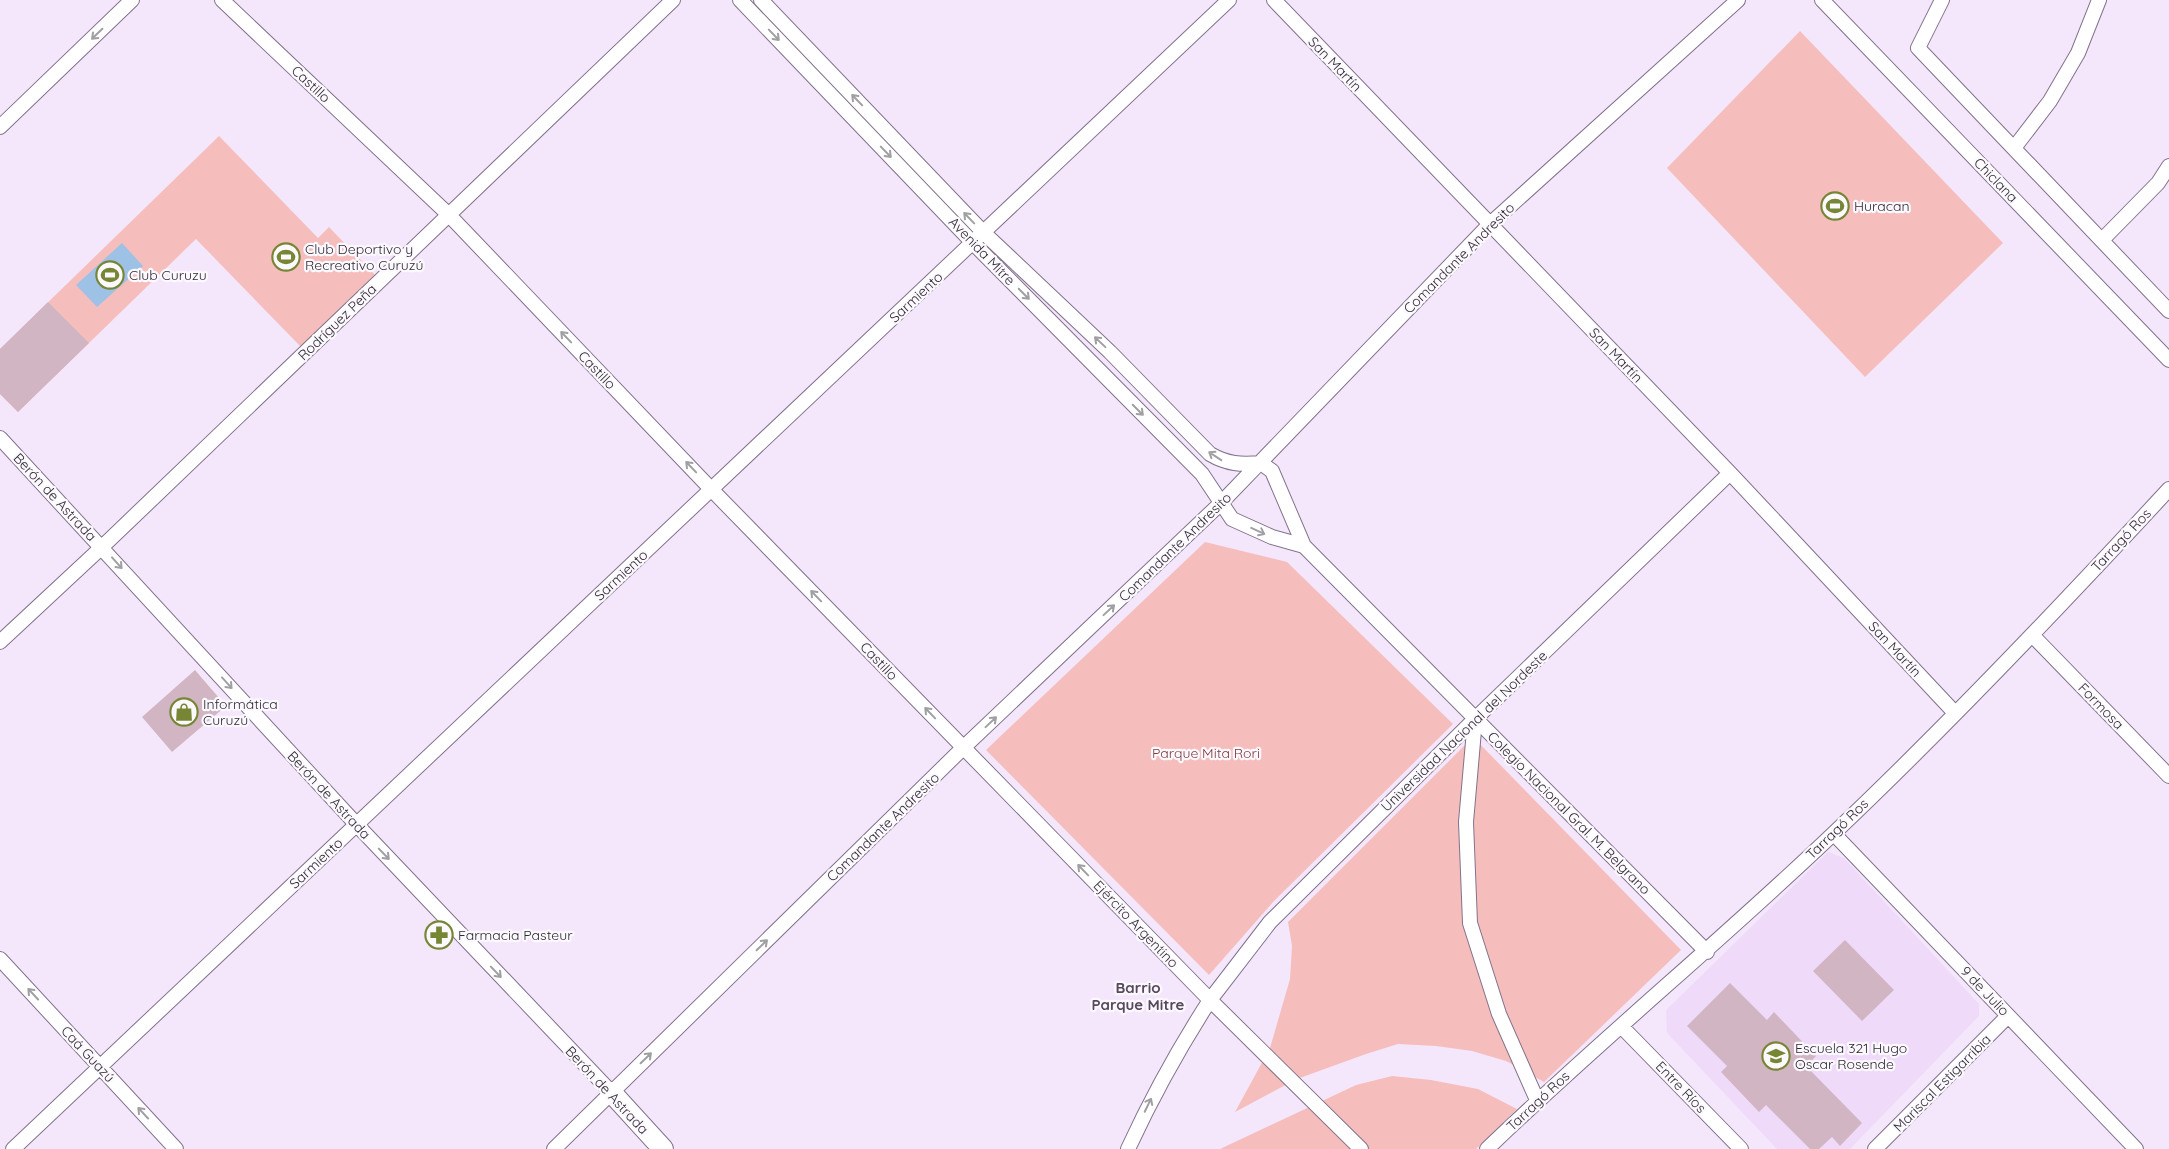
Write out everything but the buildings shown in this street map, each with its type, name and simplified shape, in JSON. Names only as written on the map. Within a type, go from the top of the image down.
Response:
[{"type":"street","points":[[0,126],[132,0]]},
{"type":"street","name":"Castillo","points":[[222,0],[449,215],[711,489],[964,748]]},
{"type":"street","name":"Rodríguez Peña","points":[[0,642],[102,547],[673,0]]},
{"type":"street","name":"Avenida Mitre","points":[[740,0],[973,243],[1202,474],[1222,503]]},
{"type":"street","name":"Avenida Mitre","points":[[761,0],[984,233],[1110,352],[1210,454],[1224,462],[1243,465],[1262,463]]},
{"type":"street","name":"Sarmiento","points":[[13,1149],[1229,0]]},
{"type":"street","name":"San Martín","points":[[1274,0],[1730,474],[1955,713]]},
{"type":"street","name":"Comandante Andresito","points":[[554,1149],[964,748],[1222,503],[1489,225],[1738,0]]},
{"type":"street","name":"Chiclana","points":[[1822,0],[2169,360]]},
{"type":"street","points":[[1942,0],[1918,48],[2169,311]]},
{"type":"street","points":[[2014,148],[2050,101],[2073,61],[2099,5],[2099,0]]},
{"type":"street","points":[[2102,240],[2158,183],[2169,166]]},
{"type":"street","name":"Berón de Astrada","points":[[0,438],[357,825],[663,1149]]},
{"type":"street","name":"Colegio Nacional Gral. M. Belgrano","points":[[1262,463],[1272,472],[1304,546],[1707,952]]},
{"type":"street","name":"Universidad Nacional del Nordeste","points":[[1210,1000],[1270,922],[1475,719],[1730,474]]},
{"type":"street","name":"Tarragó Ros","points":[[1486,1149],[1537,1100],[1620,1026],[1707,952],[1834,834],[2032,636],[2169,489]]},
{"type":"street","name":"Colegio Nacional Gral. M. Belgrano","points":[[1222,503],[1232,518],[1272,537],[1304,546]]},
{"type":"street","name":"Formosa","points":[[2032,636],[2169,776]]},
{"type":"street","points":[[1475,719],[1466,822],[1470,923],[1499,1014],[1537,1100]]},
{"type":"street","name":"Ejército Argentino","points":[[964,748],[1210,1000],[1362,1149]]},
{"type":"street","name":"9 de Julio","points":[[1834,834],[2136,1149]]},
{"type":"street","name":"Caá Guazú","points":[[0,958],[176,1149]]},
{"type":"street","points":[[1128,1149],[1149,1102],[1180,1047],[1210,1000]]},
{"type":"street","name":"Mariscal Estigarribia","points":[[1875,1149],[2008,1016]]},
{"type":"street","name":"Entre Ríos","points":[[1620,1026],[1741,1149]]},
{"type":"shaded area","points":[[1828,852],[1844,858],[1979,1004],[1979,1016],[1850,1149],[1777,1149],[1667,1033],[1666,1010]]},
{"type":"green space","name":"Huracan","points":[[1800,31],[2003,243],[1865,377],[1667,168]]},
{"type":"green space","name":"Club Deportivo y Recreativo Curuzú","points":[[219,136],[318,238],[329,227],[376,276],[302,348],[196,239],[18,412],[0,394],[0,349]]},
{"type":"green space","name":"Parque Mita Rori","points":[[1205,542],[1287,562],[1453,724],[1273,902],[1209,975],[986,750]]},
{"type":"green space","points":[[1473,737],[1681,950],[1544,1082],[1506,1061],[1472,1051],[1436,1046],[1398,1044],[1297,1079],[1235,1112],[1270,1048],[1290,979],[1292,946],[1288,922]]},
{"type":"green space","points":[[1392,1076],[1431,1080],[1478,1089],[1517,1109],[1476,1149],[1220,1149],[1356,1085]]},
{"type":"water","name":"Club Curuzu","points":[[122,243],[143,266],[97,307],[76,285]]},
{"type":"place","name":"Huracan","points":[[1835,206]]},
{"type":"place","name":"Club Deportivo y Recreativo Curuzú","points":[[286,257]]},
{"type":"place","name":"Club Curuzu","points":[[110,275]]},
{"type":"place","name":"Informática Curuzú","points":[[184,712]]},
{"type":"place","name":"Farmacia Pasteur","points":[[439,935]]},
{"type":"place","name":"Escuela 321 Hugo Oscar Rosende","points":[[1776,1056]]},
{"type":"district","name":"Barrio Parque Mitre","points":[[1138,996]]}]
